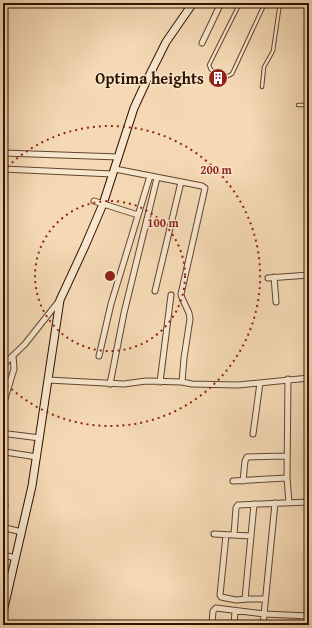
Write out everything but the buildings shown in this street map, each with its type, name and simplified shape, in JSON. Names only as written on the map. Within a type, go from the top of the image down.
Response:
[{"type":"street","points":[[3,365],[25,344],[60,300],[103,204],[134,108],[166,42],[193,3]]},
{"type":"street","points":[[202,43],[221,3]]},
{"type":"street","points":[[3,153],[119,157]]},
{"type":"street","points":[[3,169],[114,172],[150,176],[202,186],[205,190],[181,294],[190,316],[182,382]]},
{"type":"street","points":[[99,356],[111,304],[150,176]]},
{"type":"street","points":[[110,384],[124,313],[157,178]]},
{"type":"street","points":[[155,291],[181,182]]},
{"type":"street","points":[[94,201],[138,215]]},
{"type":"street","points":[[276,302],[271,278],[309,275]]},
{"type":"street","points":[[160,382],[171,295]]},
{"type":"street","points":[[3,612],[4,601],[16,558],[32,486],[60,300]]},
{"type":"street","points":[[3,404],[14,369],[13,356]]},
{"type":"street","points":[[48,380],[110,384],[128,384],[146,381],[238,385],[309,378]]},
{"type":"street","points":[[288,379],[288,503]]},
{"type":"street","points":[[253,434],[260,383]]},
{"type":"street","points":[[8,434],[40,438]]},
{"type":"street","points":[[4,452],[37,456]]},
{"type":"street","points":[[243,481],[245,461],[247,458],[287,456]]},
{"type":"street","points":[[233,481],[287,478]]},
{"type":"street","points":[[234,536],[237,506],[309,502]]},
{"type":"street","points":[[263,625],[275,503]]},
{"type":"street","points":[[245,599],[254,504]]},
{"type":"street","points":[[3,519],[5,505]]},
{"type":"street","points":[[3,526],[5,528],[22,532]]},
{"type":"street","points":[[214,534],[251,536]]},
{"type":"street","points":[[226,535],[220,596],[227,600],[265,599]]},
{"type":"street","points":[[3,555],[16,558]]},
{"type":"street","points":[[212,625],[213,610],[216,608],[264,614],[309,616]]},
{"type":"street","points":[[234,625],[235,611]]},
{"type":"lane","points":[[240,3],[209,65],[211,70],[226,76],[232,74],[264,4],[280,4],[273,51],[264,67],[262,87]]},
{"type":"lane","points":[[298,105],[309,105]]},
{"type":"place","name":"Optima heights","points":[[218,78]]}]
